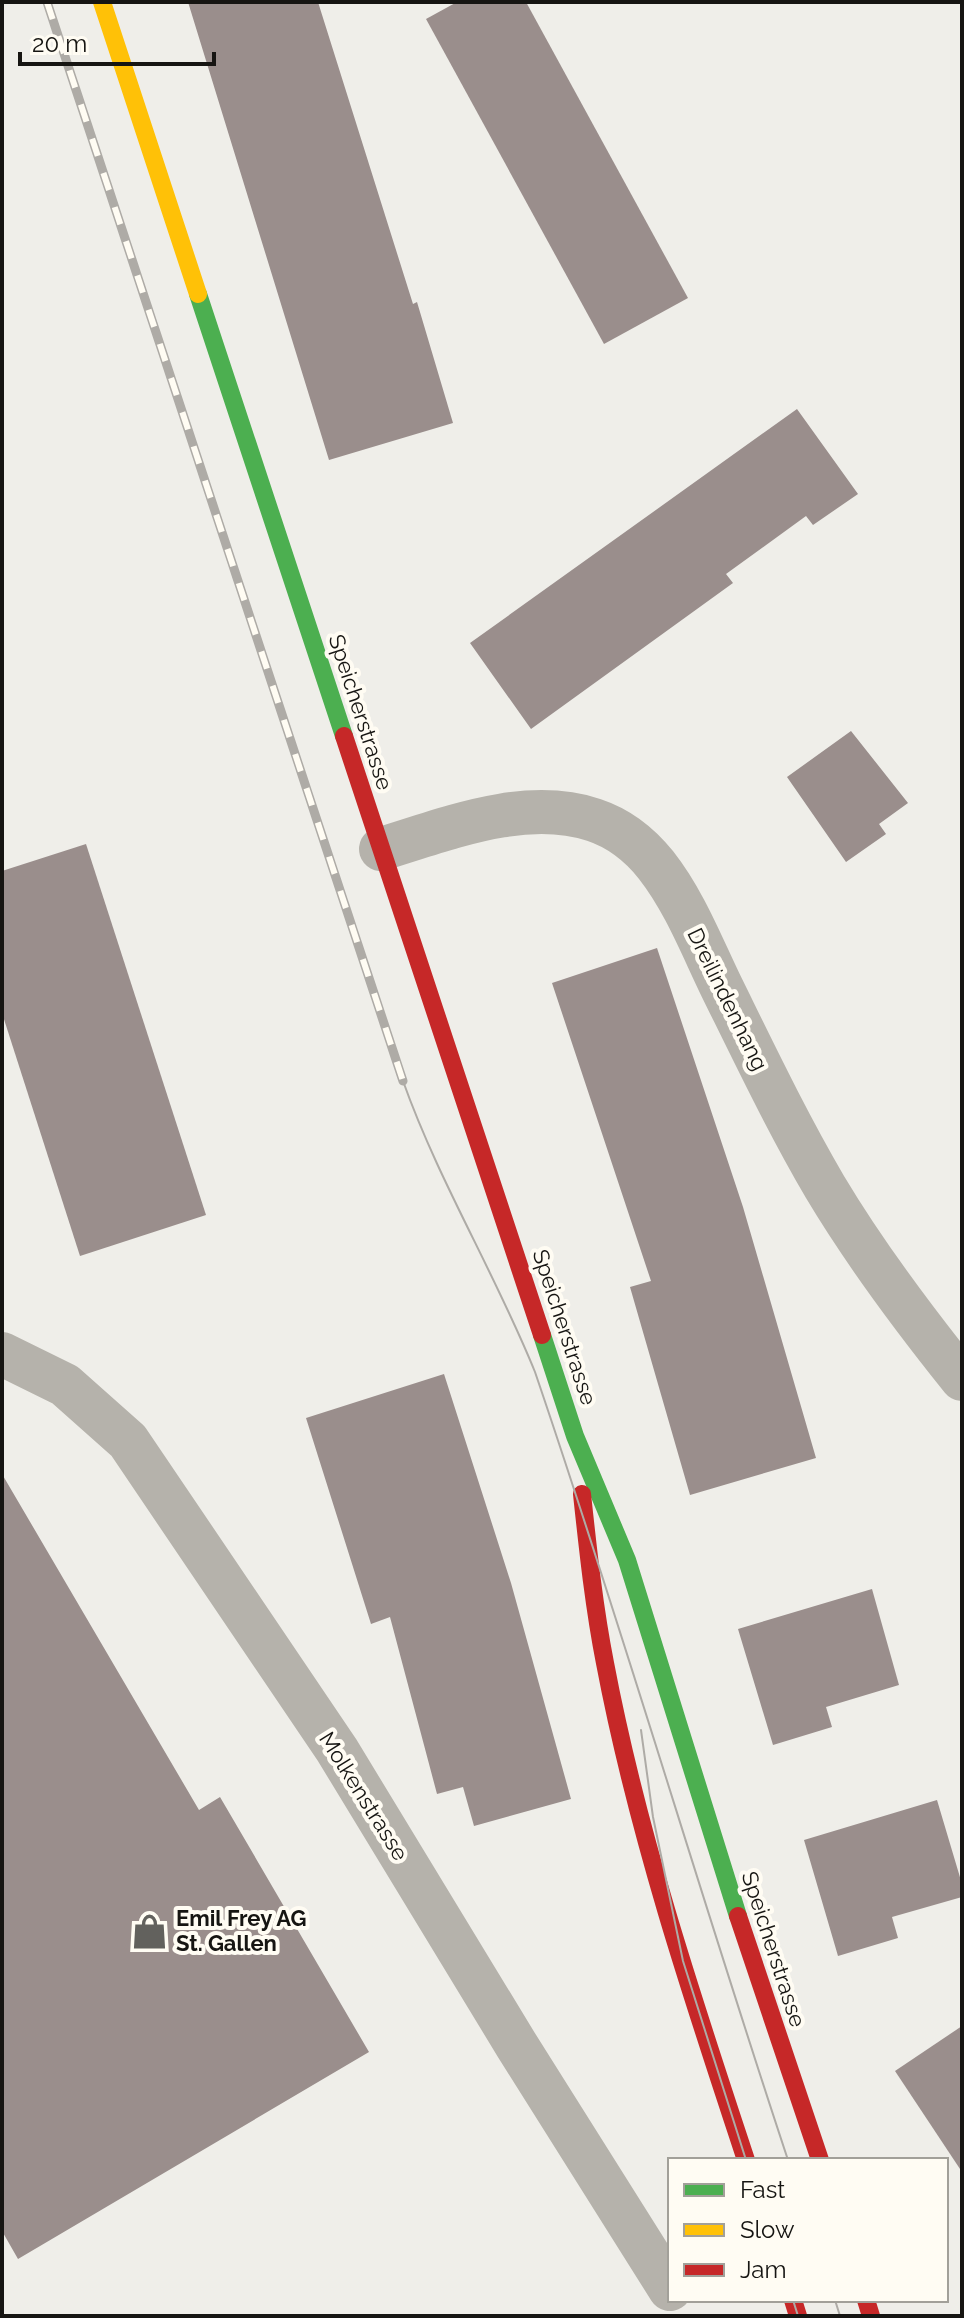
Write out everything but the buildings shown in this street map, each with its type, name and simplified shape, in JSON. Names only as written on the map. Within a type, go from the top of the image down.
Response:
[{"type":"main road","name":"Speicherstrasse","points":[[102,2],[575,1436],[627,1560],[746,1943],[819,2158]]},
{"type":"main road","name":"Speicherstrasse","points":[[575,1436],[605,1661],[635,1796],[745,2158]]},
{"type":"street","name":"Dreilindenhang","points":[[381,849],[488,819],[523,813],[557,812],[594,820],[629,837],[656,865],[680,902],[778,1103],[826,1188],[879,1269],[962,1379]]},
{"type":"street","name":"Molkenstrasse","points":[[2,1354],[65,1385],[128,1441],[337,1750],[517,2046],[668,2286]]},
{"type":"tram line","points":[[403,1081],[433,1155],[535,1372],[787,2158]]},
{"type":"tram line","points":[[641,1730],[653,1817],[683,1961],[745,2158]]},
{"type":"tram line","points":[[794,2302],[798,2316]]},
{"type":"tram line","points":[[836,2302],[840,2316]]},
{"type":"railway","points":[[47,2],[403,1081]]},
{"type":"traffic: fast","points":[[198,294],[344,736]]},
{"type":"traffic: fast","points":[[542,1335],[575,1436],[627,1560],[738,1916]]},
{"type":"traffic: slow","points":[[102,2],[198,294]]},
{"type":"traffic: jam","points":[[344,736],[542,1335]]},
{"type":"traffic: jam","points":[[582,1494],[601,1642],[633,1789],[686,1976],[745,2158]]},
{"type":"traffic: jam","points":[[738,1916],[819,2158]]},
{"type":"traffic: jam","points":[[794,2302],[798,2316]]},
{"type":"traffic: jam","points":[[867,2302],[871,2316]]},
{"type":"place","name":"Emil Frey AG St. Gallen","points":[[150,1931]]}]
